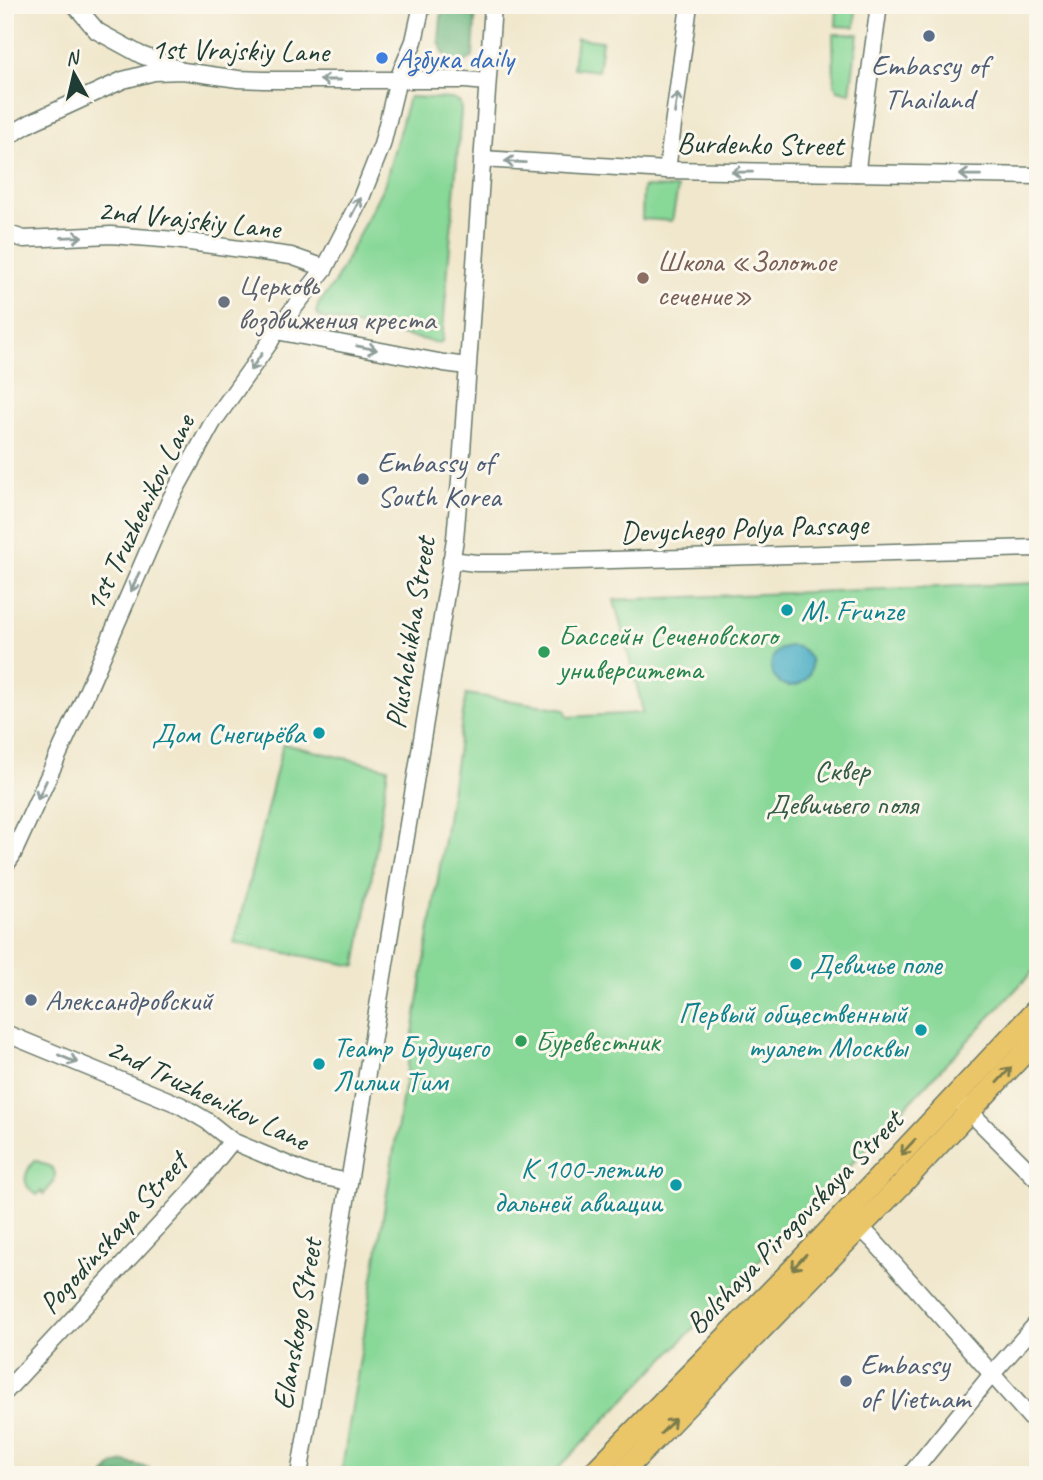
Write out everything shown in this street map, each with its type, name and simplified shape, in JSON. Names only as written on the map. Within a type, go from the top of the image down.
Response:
[{"type":"main road","name":"Bolshaya Pirogovskaya Street","points":[[962,1105],[1038,1008]]},
{"type":"main road","name":"Bolshaya Pirogovskaya Street","points":[[620,1475],[962,1105],[1038,1038]]},
{"type":"main road","name":"Bolshaya Pirogovskaya Street","points":[[591,1475],[853,1220]]},
{"type":"street","points":[[75,5],[97,31],[141,55],[183,71]]},
{"type":"street","name":"1st Truzhenikov Lane","points":[[5,880],[8,861],[83,701],[171,498],[213,422],[276,331],[325,268],[361,198],[382,145],[398,79],[414,41],[422,5]]},
{"type":"street","name":"Plushchikha Street","points":[[349,1182],[452,560],[493,5]]},
{"type":"street","points":[[667,170],[689,5]]},
{"type":"street","points":[[857,173],[879,5]]},
{"type":"street","name":"1st Vrajskiy Lane","points":[[5,138],[32,122],[123,80],[154,72],[183,71],[263,80],[398,79],[487,82]]},
{"type":"street","name":"Burdenko Street","points":[[482,159],[667,170],[1038,176]]},
{"type":"street","name":"2nd Vrajskiy Lane","points":[[5,233],[24,239],[111,235],[175,240],[291,256],[325,268]]},
{"type":"street","points":[[276,331],[467,366]]},
{"type":"street","name":"Devychego Polya Passage","points":[[452,560],[506,563],[1038,548]]},
{"type":"street","name":"2nd Truzhenikov Lane","points":[[5,1033],[180,1105],[208,1121],[232,1141],[310,1174],[349,1182]]},
{"type":"street","points":[[962,1105],[1038,1180]]},
{"type":"street","name":"Pogodinskaya Street","points":[[5,1392],[196,1186],[232,1141]]},
{"type":"street","name":"Elanskogo Street","points":[[299,1475],[349,1182]]},
{"type":"street","points":[[853,1220],[1038,1426]]},
{"type":"street","points":[[910,1475],[1038,1322]]},
{"type":"green space","points":[[442,5],[476,5],[473,57],[462,64],[453,63],[444,54],[439,41]]},
{"type":"green space","points":[[837,5],[856,5],[855,27],[836,26]]},
{"type":"green space","points":[[833,34],[858,34],[850,93],[838,90],[834,84]]},
{"type":"green space","points":[[577,38],[602,41],[598,71],[573,68]]},
{"type":"green space","points":[[409,97],[453,99],[460,103],[461,111],[442,342],[439,343],[321,318],[316,313],[318,305],[335,282],[385,183]]},
{"type":"green space","points":[[643,187],[678,188],[672,221],[642,219]]},
{"type":"green space","name":"Сквер Девичьего поля","points":[[1038,583],[1038,966],[829,1188],[552,1475],[341,1475],[466,694],[565,709],[568,717],[642,713],[614,600]]},
{"type":"green space","points":[[283,744],[388,768],[356,966],[234,943]]},
{"type":"green space","points":[[35,1160],[51,1167],[55,1173],[54,1182],[44,1194],[41,1191],[37,1195],[26,1183],[26,1174]]},
{"type":"green space","points":[[125,1462],[149,1468],[148,1475],[105,1475],[113,1465]]},
{"type":"water","points":[[791,646],[805,652],[811,666],[805,680],[791,686],[777,680],[771,666],[777,652]]},
{"type":"place","name":"Embassy of Thailand","points":[[929,36]]},
{"type":"place","name":"Азбука daily","points":[[382,58]]},
{"type":"place","name":"Школа «Золотое сечение»","points":[[643,278]]},
{"type":"place","name":"Церковь воздвижения креста","points":[[224,302]]},
{"type":"place","name":"Embassy of South Korea","points":[[363,479]]},
{"type":"place","name":"M. Frunze","points":[[787,610]]},
{"type":"place","name":"Бассейн Сеченовского университета","points":[[544,652]]},
{"type":"place","name":"Дом Снегирёва","points":[[319,733]]},
{"type":"place","name":"Девичье поле","points":[[796,964]]},
{"type":"place","name":"Александровский","points":[[31,1000]]},
{"type":"place","name":"Первый общественный туалет Москвы","points":[[921,1030]]},
{"type":"place","name":"Буревестник","points":[[521,1041]]},
{"type":"place","name":"Театр Будущего Лилии Тим","points":[[319,1064]]},
{"type":"place","name":"К 100-летию дальней авиации","points":[[676,1185]]},
{"type":"place","name":"Embassy of Vietnam","points":[[846,1381]]}]
